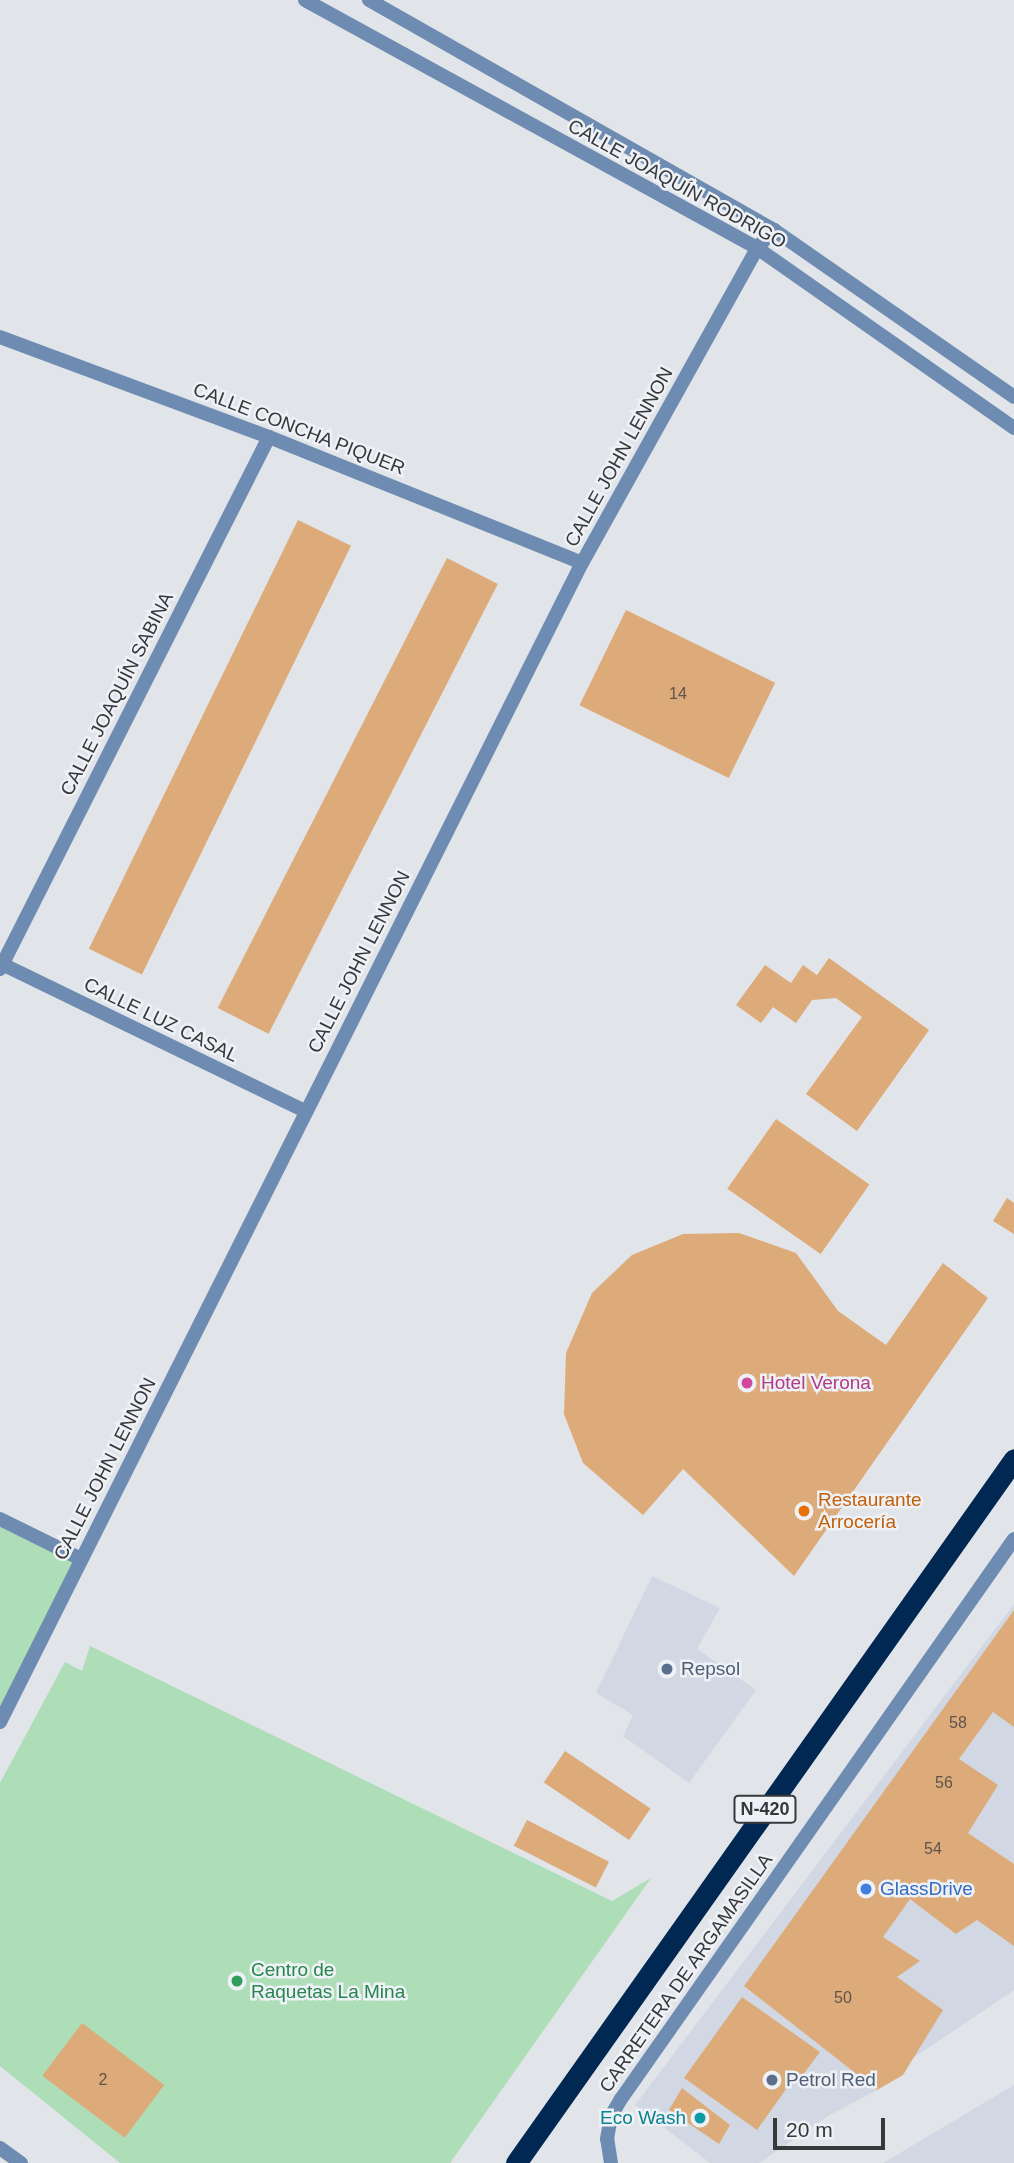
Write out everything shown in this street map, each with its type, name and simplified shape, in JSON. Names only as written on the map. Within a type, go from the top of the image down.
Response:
[{"type":"highway","name":"N-420","points":[[516,2162],[1014,1459]]},
{"type":"street","name":"CALLE JOAQUÍN RODRIGO","points":[[304,0],[757,248],[1014,428]]},
{"type":"street","name":"CALLE JOAQUÍN RODRIGO","points":[[369,0],[774,230],[1014,397]]},
{"type":"street","name":"CALLE JOHN LENNON","points":[[0,1722],[582,563],[757,248],[774,230]]},
{"type":"street","name":"CALLE CONCHA PIQUER","points":[[0,337],[269,437],[582,563]]},
{"type":"street","name":"CALLE JOAQUÍN SABINA","points":[[1,965],[269,437]]},
{"type":"street","name":"CALLE LUZ CASAL","points":[[1,965],[305,1111]]},
{"type":"street","points":[[0,1519],[81,1559]]},
{"type":"street","name":"CARRETERA DE ARGAMASILLA","points":[[611,2163],[611,2116],[621,2099],[1014,1539]]},
{"type":"street","points":[[0,2148],[21,2163]]},
{"type":"shaded area","name":"Repsol","points":[[652,1576],[720,1608],[697,1649],[756,1690],[689,1783],[623,1736],[633,1715],[596,1693]]},
{"type":"shaded area","points":[[1014,1604],[1014,1990],[872,2086],[877,2090],[828,2116],[759,2163],[710,2163],[635,2105]]},
{"type":"shaded area","points":[[1014,2085],[1014,2163],[883,2163]]},
{"type":"green space","points":[[0,1519],[81,1559],[0,1722]]},
{"type":"green space","name":"Centro de Raquetas La Mina","points":[[90,1646],[612,1901],[651,1878],[450,2163],[120,2163],[0,2066],[0,1783],[65,1662],[82,1671]]},
{"type":"building","points":[[298,520],[351,546],[142,975],[89,949]]},
{"type":"building","points":[[447,558],[498,584],[269,1034],[218,1008]]},
{"type":"building","points":[[626,610],[775,683],[729,778],[580,705]]},
{"type":"building","points":[[829,958],[929,1030],[857,1131],[806,1094],[862,1017],[836,998],[812,1000],[796,1023],[773,1007],[761,1023],[736,1005],[765,965],[791,983],[803,965],[817,975]]},
{"type":"building","points":[[776,1119],[869,1184],[821,1254],[727,1189]]},
{"type":"building","points":[[1007,1198],[1014,1203],[1014,1234],[993,1221]]},
{"type":"building","name":"Hotel Verona","points":[[739,1233],[796,1253],[838,1311],[886,1345],[943,1263],[988,1298],[794,1576],[683,1469],[643,1515],[583,1463],[564,1414],[566,1353],[592,1293],[632,1255],[683,1234]]},
{"type":"building","points":[[1014,1610],[1014,1727],[993,1712],[959,1759],[998,1785],[968,1833],[1014,1864],[1014,1946],[977,1920],[956,1934],[910,1899],[883,1937],[920,1961],[897,1977],[943,2010],[903,2075],[877,2090],[744,1986]]},
{"type":"building","points":[[565,1751],[650,1809],[629,1840],[544,1783]]},
{"type":"building","points":[[527,1820],[609,1862],[596,1888],[514,1846]]},
{"type":"building","points":[[742,1997],[820,2052],[802,2076],[798,2072],[757,2130],[684,2078]]},
{"type":"building","points":[[82,2023],[164,2085],[125,2138],[42,2076]]},
{"type":"building","name":"Eco Wash","points":[[682,2088],[730,2125],[719,2144],[669,2110]]},
{"type":"place","name":"Hotel Verona","points":[[747,1383]]},
{"type":"place","name":"Restaurante Arrocería","points":[[804,1511]]},
{"type":"place","name":"Repsol","points":[[667,1669]]},
{"type":"place","name":"GlassDrive","points":[[866,1889]]},
{"type":"place","name":"Centro de Raquetas La Mina","points":[[237,1981]]},
{"type":"place","name":"Petrol Red","points":[[772,2080]]},
{"type":"place","name":"Eco Wash","points":[[700,2118]]}]
